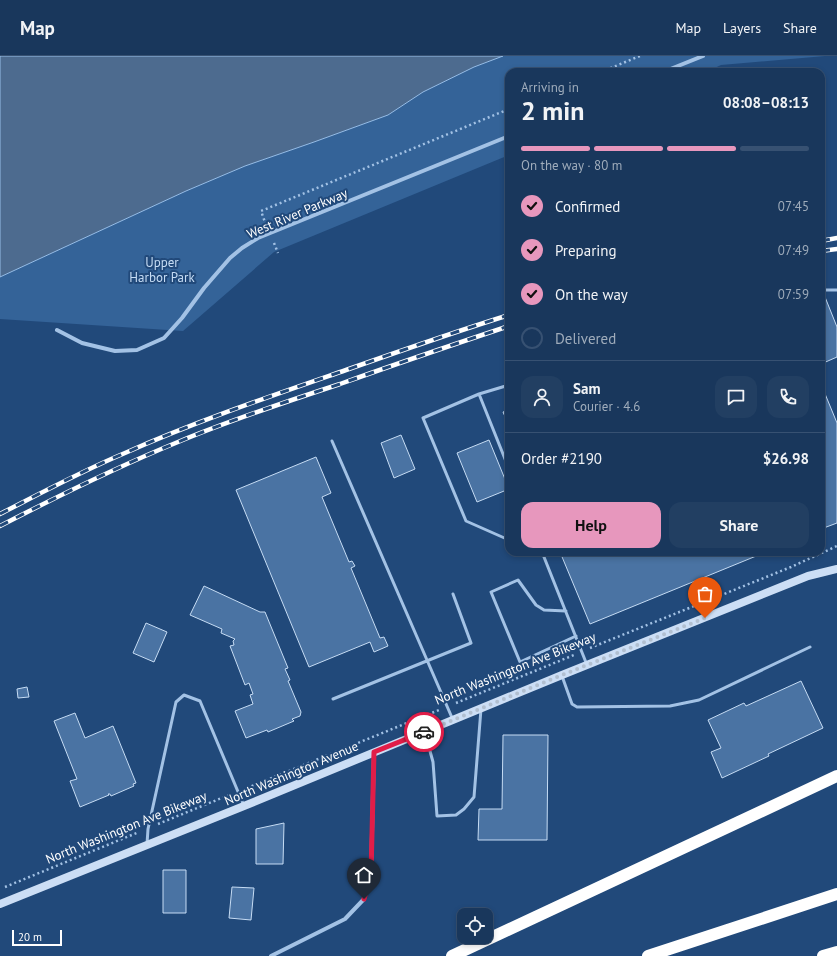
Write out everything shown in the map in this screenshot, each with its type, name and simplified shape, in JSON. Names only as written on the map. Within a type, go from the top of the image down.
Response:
[{"type":"highway","points":[[452,956],[837,776]]},
{"type":"highway","points":[[648,956],[837,894]]},
{"type":"highway","points":[[823,956],[837,952]]},
{"type":"street","points":[[673,68],[703,56]]},
{"type":"street","name":"West River Parkway","points":[[57,330],[82,343],[115,351],[137,350],[164,338],[230,258],[258,238],[505,138]]},
{"type":"street","name":"North Washington Avenue","points":[[0,904],[808,576],[837,569]]},
{"type":"street","points":[[271,956],[345,919],[364,899],[371,874],[374,752]]},
{"type":"lane","points":[[825,290],[837,290]]},
{"type":"lane","points":[[505,385],[479,394],[423,418],[466,521],[505,538]]},
{"type":"lane","points":[[479,394],[505,459]]},
{"type":"lane","points":[[332,441],[453,720]]},
{"type":"lane","points":[[543,556],[587,665]]},
{"type":"lane","points":[[566,611],[544,610],[536,605],[518,580],[491,592],[520,662],[576,636]]},
{"type":"lane","points":[[333,699],[471,643],[453,594]]},
{"type":"lane","points":[[562,675],[572,704],[577,707],[670,706],[699,700],[810,647]]},
{"type":"lane","points":[[147,845],[148,829],[176,702],[184,695],[200,701],[244,806]]},
{"type":"lane","points":[[425,732],[433,762],[437,816],[456,815],[464,809],[474,797],[481,708]]},
{"type":"path","points":[[611,68],[640,56]]},
{"type":"path","points":[[261,212],[505,111]]},
{"type":"path","name":"North Washington Ave Bikeway","points":[[825,551],[837,546]]},
{"type":"path","name":"North Washington Ave Bikeway","points":[[0,889],[815,556]]},
{"type":"green space","name":"Upper Harbor Park","points":[[503,56],[825,56],[721,65],[715,68],[505,68],[505,157],[274,252],[183,331],[0,319],[0,277],[186,191],[245,166],[388,115],[423,92],[474,67]]},
{"type":"shaded area","points":[[0,56],[503,56],[474,67],[423,92],[388,115],[245,166],[186,191],[0,277]]},
{"type":"building","points":[[825,297],[837,327],[837,357],[825,362]]},
{"type":"building","points":[[825,394],[837,423],[837,523],[825,528]]},
{"type":"building","points":[[401,435],[415,469],[394,478],[381,443]]},
{"type":"building","points":[[489,440],[505,479],[505,491],[477,502],[457,453]]},
{"type":"building","points":[[316,457],[331,493],[322,497],[349,562],[352,561],[355,566],[351,568],[380,638],[384,637],[388,646],[374,652],[370,642],[309,667],[236,490]]},
{"type":"building","points":[[562,556],[756,556],[590,624]]},
{"type":"building","points":[[204,586],[260,612],[265,612],[288,668],[285,669],[290,680],[288,681],[301,712],[300,716],[292,719],[294,721],[268,732],[267,730],[246,738],[235,711],[253,704],[250,695],[253,694],[249,683],[245,685],[230,646],[234,645],[233,641],[235,639],[221,633],[222,629],[190,615]]},
{"type":"building","points":[[146,623],[167,632],[154,662],[133,653]]},
{"type":"building","points":[[801,681],[823,728],[722,778],[711,752],[721,748],[708,720],[744,703],[746,706]]},
{"type":"building","points":[[27,687],[29,697],[18,698],[17,689]]},
{"type":"building","points":[[75,713],[85,738],[113,726],[136,783],[133,784],[134,786],[111,796],[108,794],[109,795],[80,807],[70,781],[77,779],[54,721]]},
{"type":"building","points":[[503,735],[548,735],[547,840],[478,840],[479,809],[502,809]]},
{"type":"building","points":[[284,823],[283,864],[256,864],[256,829]]},
{"type":"building","points":[[163,870],[186,870],[186,913],[163,913]]},
{"type":"building","points":[[232,887],[254,888],[251,920],[229,918]]},
{"type":"railway","points":[[825,240],[837,238]]},
{"type":"railway","points":[[825,250],[837,249]]},
{"type":"railway","points":[[0,514],[93,467],[179,430],[290,389],[505,316]]},
{"type":"railway","points":[[0,526],[110,472],[198,434],[505,327]]},
{"type":"way so far","points":[[424,732],[705,618]]},
{"type":"route","points":[[364,899],[371,874],[374,752],[424,732]]}]
